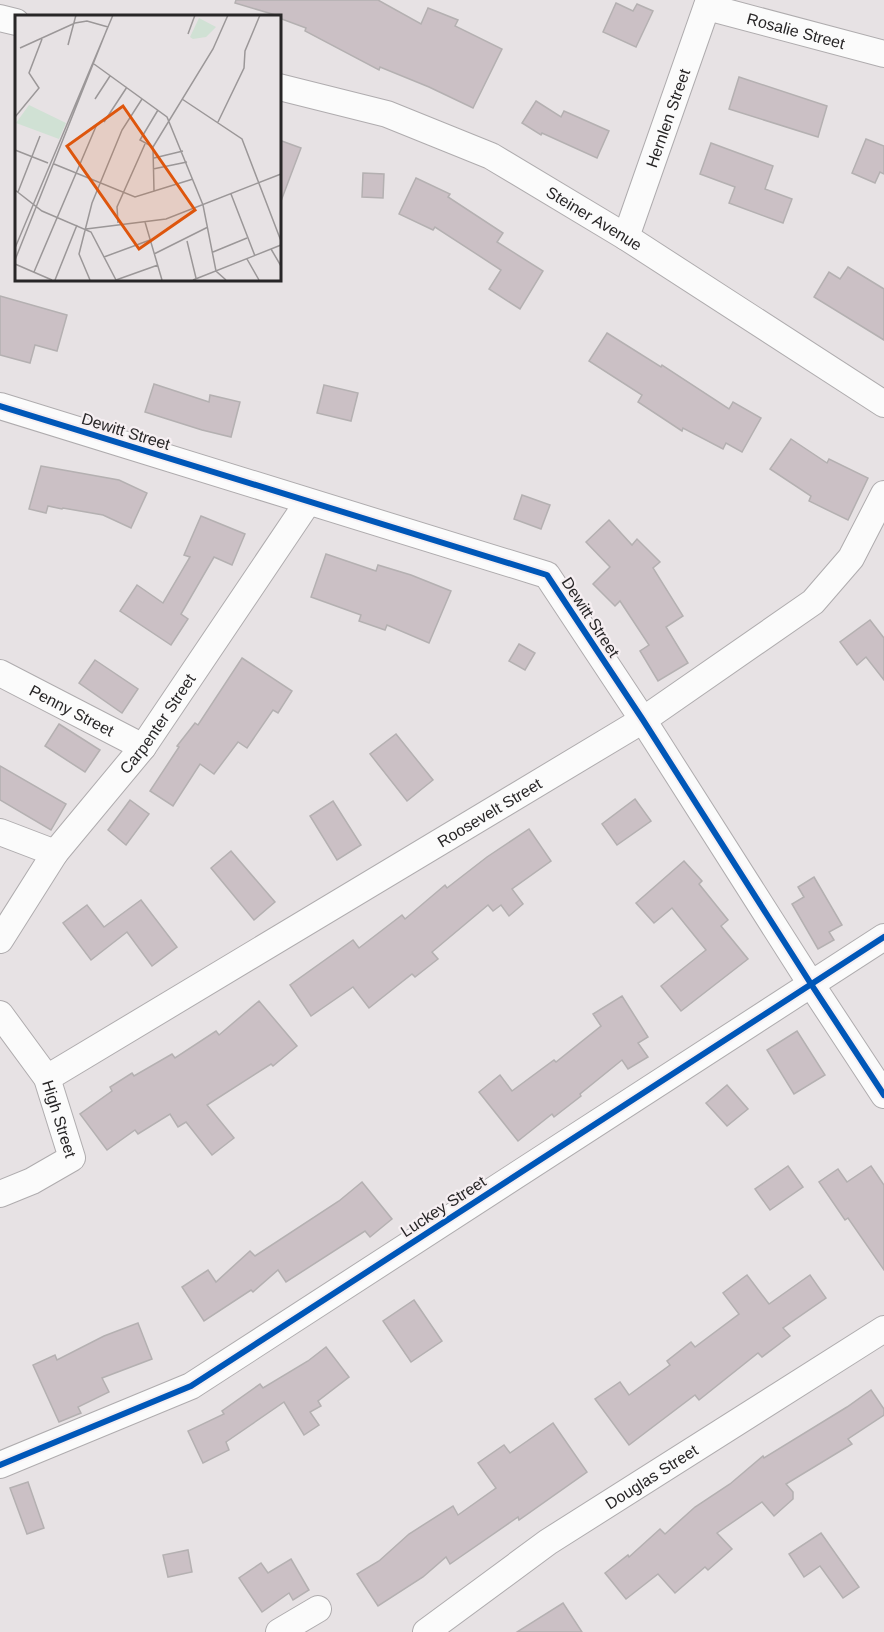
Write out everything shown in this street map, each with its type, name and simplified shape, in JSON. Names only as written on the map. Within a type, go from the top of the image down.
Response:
[{"type":"street","name":"Rosalie Street","points":[[708,3],[884,54]]},
{"type":"street","name":"Hernlen Street","points":[[626,237],[708,3]]},
{"type":"street","points":[[0,18],[15,22]]},
{"type":"street","name":"Steiner Avenue","points":[[280,87],[387,114],[491,156],[626,237],[884,404]]},
{"type":"street","name":"Dewitt Street","points":[[0,406],[548,575],[884,1095]]},
{"type":"street","name":"Roosevelt Street","points":[[47,1078],[643,720],[813,602],[851,558],[884,494]]},
{"type":"street","name":"Carpenter Street","points":[[0,940],[55,853],[143,747],[308,502]]},
{"type":"street","name":"Penny Street","points":[[0,673],[143,747]]},
{"type":"street","points":[[0,832],[55,853]]},
{"type":"street","name":"Luckey Street","points":[[0,1465],[191,1386],[884,937]]},
{"type":"street","name":"High Street","points":[[0,1014],[47,1078],[72,1158],[32,1181],[0,1194]]},
{"type":"street","name":"Douglas Street","points":[[426,1632],[548,1542],[884,1329]]},
{"type":"street","points":[[279,1632],[318,1609]]},
{"type":"building","points":[[236,0],[378,0],[421,24],[428,8],[458,20],[455,26],[502,49],[473,108],[380,67],[379,70],[305,31],[306,28],[280,18],[280,15],[235,3]]},
{"type":"building","points":[[616,3],[633,11],[637,4],[653,11],[636,47],[603,32]]},
{"type":"building","points":[[739,77],[827,106],[818,137],[729,109]]},
{"type":"building","points":[[536,101],[561,117],[564,111],[609,131],[597,158],[542,133],[541,135],[522,123]]},
{"type":"building","points":[[866,139],[884,146],[884,174],[880,172],[875,183],[852,173]]},
{"type":"building","points":[[280,140],[301,148],[280,201]]},
{"type":"building","points":[[711,143],[773,166],[765,189],[792,199],[783,223],[729,203],[735,187],[700,174]]},
{"type":"building","points":[[363,173],[384,174],[383,198],[362,197]]},
{"type":"building","points":[[416,178],[450,194],[448,197],[503,233],[497,242],[543,271],[520,309],[489,289],[501,270],[435,227],[433,230],[399,214]]},
{"type":"building","points":[[848,267],[884,289],[884,340],[814,297],[829,272],[840,279]]},
{"type":"building","points":[[0,296],[67,315],[57,351],[35,345],[30,363],[0,355]]},
{"type":"building","points":[[607,333],[661,367],[662,365],[729,409],[733,402],[761,418],[742,452],[726,443],[723,449],[683,428],[682,431],[638,402],[642,395],[589,361]]},
{"type":"building","points":[[154,384],[209,402],[210,395],[240,402],[231,437],[145,412]]},
{"type":"building","points":[[324,385],[358,393],[351,421],[317,413]]},
{"type":"building","points":[[791,439],[827,463],[829,459],[868,478],[848,520],[809,501],[811,496],[770,469]]},
{"type":"building","points":[[41,466],[119,480],[147,493],[131,528],[103,515],[48,506],[46,513],[29,509]]},
{"type":"building","points":[[522,495],[550,505],[541,529],[514,519]]},
{"type":"building","points":[[201,516],[245,534],[232,565],[214,557],[181,614],[188,619],[171,645],[120,611],[137,585],[163,603],[190,557],[184,555]]},
{"type":"building","points":[[609,520],[632,545],[637,539],[660,562],[653,568],[683,616],[666,627],[688,663],[658,681],[640,651],[649,645],[620,601],[615,606],[593,584],[610,567],[586,542]]},
{"type":"building","points":[[326,554],[376,571],[378,565],[451,591],[429,643],[387,625],[385,630],[359,621],[361,615],[311,597]]},
{"type":"building","points":[[870,620],[884,638],[884,680],[866,657],[857,665],[840,642]]},
{"type":"building","points":[[519,644],[535,653],[525,670],[509,661]]},
{"type":"building","points":[[242,658],[292,691],[278,713],[273,710],[247,748],[238,742],[214,774],[200,764],[173,806],[150,791],[179,747],[177,746],[195,723],[198,725]]},
{"type":"building","points":[[95,660],[138,689],[122,713],[79,683]]},
{"type":"building","points":[[59,724],[100,750],[85,772],[45,746]]},
{"type":"building","points":[[396,734],[433,780],[407,801],[370,754]]},
{"type":"building","points":[[0,766],[66,804],[51,830],[0,800]]},
{"type":"building","points":[[635,799],[651,821],[617,845],[602,824]]},
{"type":"building","points":[[130,800],[149,814],[126,845],[108,830]]},
{"type":"building","points":[[333,801],[361,845],[337,860],[310,816]]},
{"type":"building","points":[[529,829],[551,861],[512,889],[523,904],[509,916],[501,905],[493,911],[488,905],[432,952],[438,959],[415,977],[412,974],[369,1008],[353,987],[311,1016],[290,985],[353,940],[359,948],[402,915],[405,919],[445,885],[447,888],[487,857]]},
{"type":"building","points":[[231,851],[275,902],[254,920],[211,868]]},
{"type":"building","points":[[684,861],[702,881],[699,884],[728,920],[721,926],[748,959],[681,1011],[661,986],[706,950],[672,908],[654,923],[636,903]]},
{"type":"building","points":[[814,877],[842,925],[829,932],[834,940],[818,949],[792,904],[804,897],[798,887]]},
{"type":"building","points":[[141,900],[177,947],[152,966],[127,932],[91,960],[63,923],[87,905],[104,927]]},
{"type":"building","points":[[622,996],[648,1037],[638,1043],[648,1057],[628,1069],[622,1060],[580,1094],[581,1096],[554,1117],[552,1114],[518,1141],[479,1092],[500,1075],[512,1091],[554,1060],[556,1062],[601,1026],[593,1014]]},
{"type":"building","points":[[259,1001],[297,1046],[273,1066],[271,1064],[207,1105],[234,1138],[212,1155],[186,1122],[178,1127],[170,1114],[138,1134],[135,1130],[107,1150],[80,1114],[112,1091],[110,1087],[132,1073],[134,1076],[172,1054],[175,1058],[216,1031],[219,1035]]},
{"type":"building","points":[[797,1031],[825,1075],[794,1094],[767,1050]]},
{"type":"building","points":[[727,1085],[748,1109],[727,1126],[706,1103]]},
{"type":"building","points":[[788,1166],[803,1187],[770,1210],[755,1189]]},
{"type":"building","points":[[871,1166],[884,1185],[884,1270],[848,1218],[845,1220],[819,1182],[838,1169],[847,1182]]},
{"type":"building","points":[[362,1182],[392,1219],[370,1237],[365,1231],[286,1282],[278,1270],[253,1292],[251,1290],[204,1321],[182,1287],[208,1270],[216,1282],[250,1251],[255,1256],[339,1201]]},
{"type":"building","points":[[747,1275],[769,1304],[810,1275],[826,1298],[783,1328],[790,1336],[762,1357],[758,1353],[699,1400],[695,1395],[629,1445],[595,1399],[620,1382],[629,1395],[670,1365],[667,1361],[691,1342],[695,1347],[739,1314],[723,1293]]},
{"type":"building","points":[[414,1300],[442,1341],[411,1362],[383,1321]]},
{"type":"building","points":[[138,1323],[152,1359],[102,1378],[109,1392],[78,1407],[81,1413],[59,1422],[33,1365],[55,1355],[57,1360],[104,1336]]},
{"type":"building","points":[[326,1347],[349,1377],[318,1401],[321,1406],[310,1412],[319,1425],[304,1435],[284,1402],[226,1442],[229,1450],[203,1463],[188,1431],[224,1414],[222,1411],[260,1384],[263,1388],[308,1361]]},
{"type":"building","points":[[871,1390],[884,1409],[884,1415],[848,1439],[852,1444],[786,1484],[793,1492],[793,1499],[774,1516],[762,1502],[717,1533],[732,1549],[708,1570],[705,1567],[675,1593],[658,1574],[626,1599],[605,1573],[628,1555],[629,1557],[660,1529],[665,1534],[695,1507],[730,1484],[763,1456],[764,1458]]},
{"type":"building","points":[[553,1423],[587,1472],[519,1520],[518,1517],[450,1564],[446,1557],[423,1577],[378,1606],[357,1574],[379,1561],[409,1534],[453,1506],[458,1515],[496,1488],[478,1463],[504,1445],[510,1453]]},
{"type":"building","points":[[28,1482],[44,1528],[27,1534],[10,1488]]},
{"type":"building","points":[[821,1533],[859,1587],[843,1598],[820,1566],[804,1577],[789,1554]]},
{"type":"building","points":[[188,1550],[192,1572],[168,1577],[163,1555]]},
{"type":"building","points":[[291,1559],[309,1590],[293,1600],[289,1593],[262,1612],[239,1578],[261,1563],[268,1573]]},
{"type":"building","points":[[563,1603],[582,1632],[517,1632]]},
{"type":"cycle path","points":[[0,406],[547,575],[884,1095]]},
{"type":"cycle path","points":[[0,1465],[191,1386],[884,937]]}]
